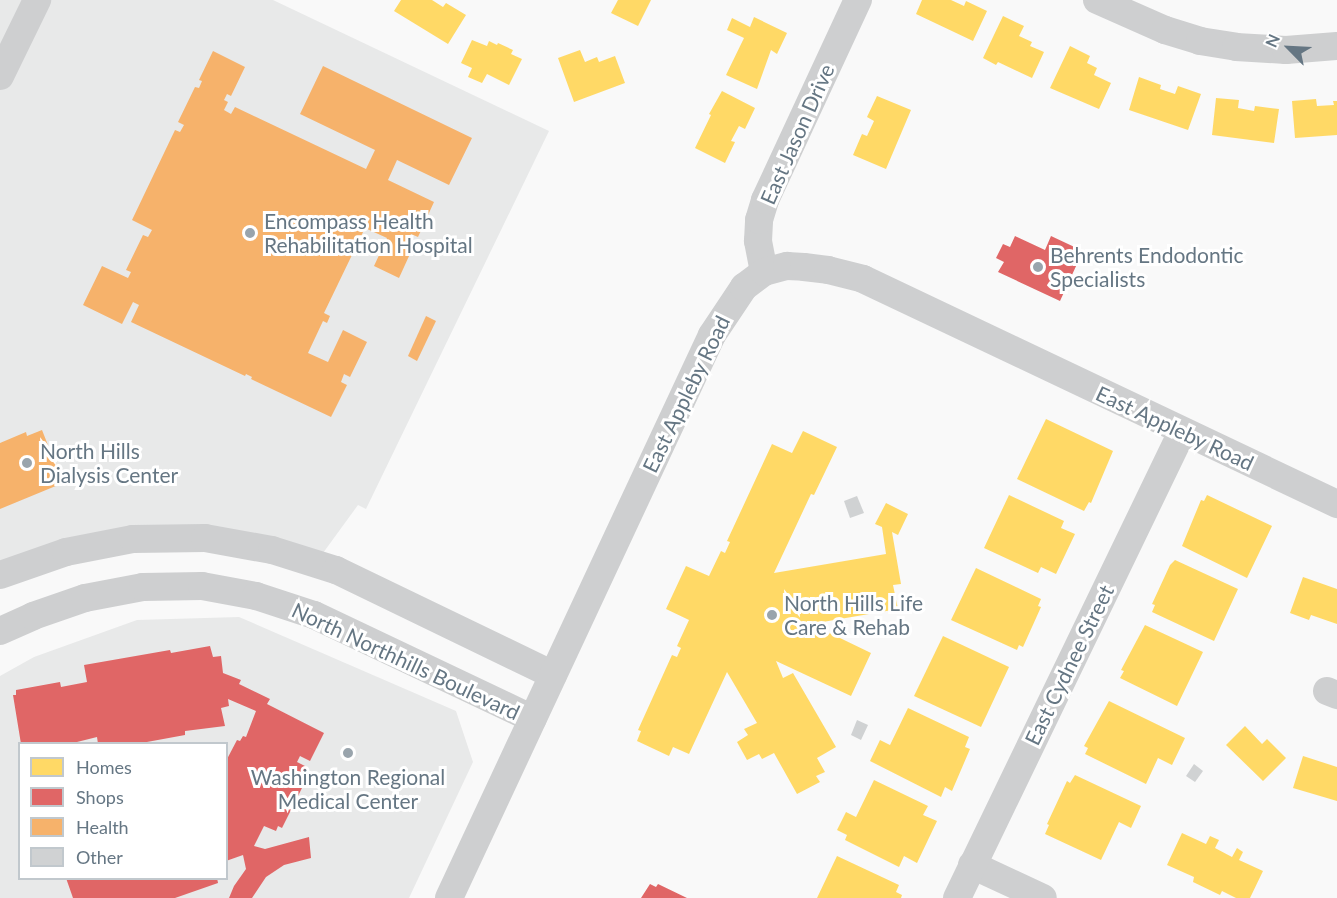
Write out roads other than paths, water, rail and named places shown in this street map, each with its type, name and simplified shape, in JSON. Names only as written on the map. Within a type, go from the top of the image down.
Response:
[{"type":"street","points":[[0,76],[36,0]]},
{"type":"street","name":"East Jason Drive","points":[[764,272],[758,241],[759,220],[765,200],[858,0]]},
{"type":"street","points":[[1097,0],[1165,30],[1200,41],[1286,50],[1337,46]]},
{"type":"street","name":"East Appleby Road","points":[[449,898],[712,335],[744,287],[764,272],[786,266],[804,267],[828,270],[863,279],[1337,504]]},
{"type":"street","name":"East Cydnee Street","points":[[957,898],[1182,432]]},
{"type":"street","points":[[0,575],[66,552],[133,539],[205,538],[272,550],[336,570],[553,675]]},
{"type":"street","name":"North Northhills Boulevard","points":[[0,631],[33,616],[85,598],[143,587],[202,586],[256,596],[314,615],[533,719]]},
{"type":"street","points":[[972,865],[1043,898]]},
{"type":"place","name":"Encompass Health Rehabilitation Hospital","points":[[250,233]]},
{"type":"place","name":"Behrents Endodontic Specialists","points":[[1038,267]]},
{"type":"place","name":"North Hills Dialysis Center","points":[[27,463]]},
{"type":"place","name":"North Hills Life Care & Rehab","points":[[772,615]]},
{"type":"place","name":"Washington Regional Medical Center","points":[[348,753]]}]
